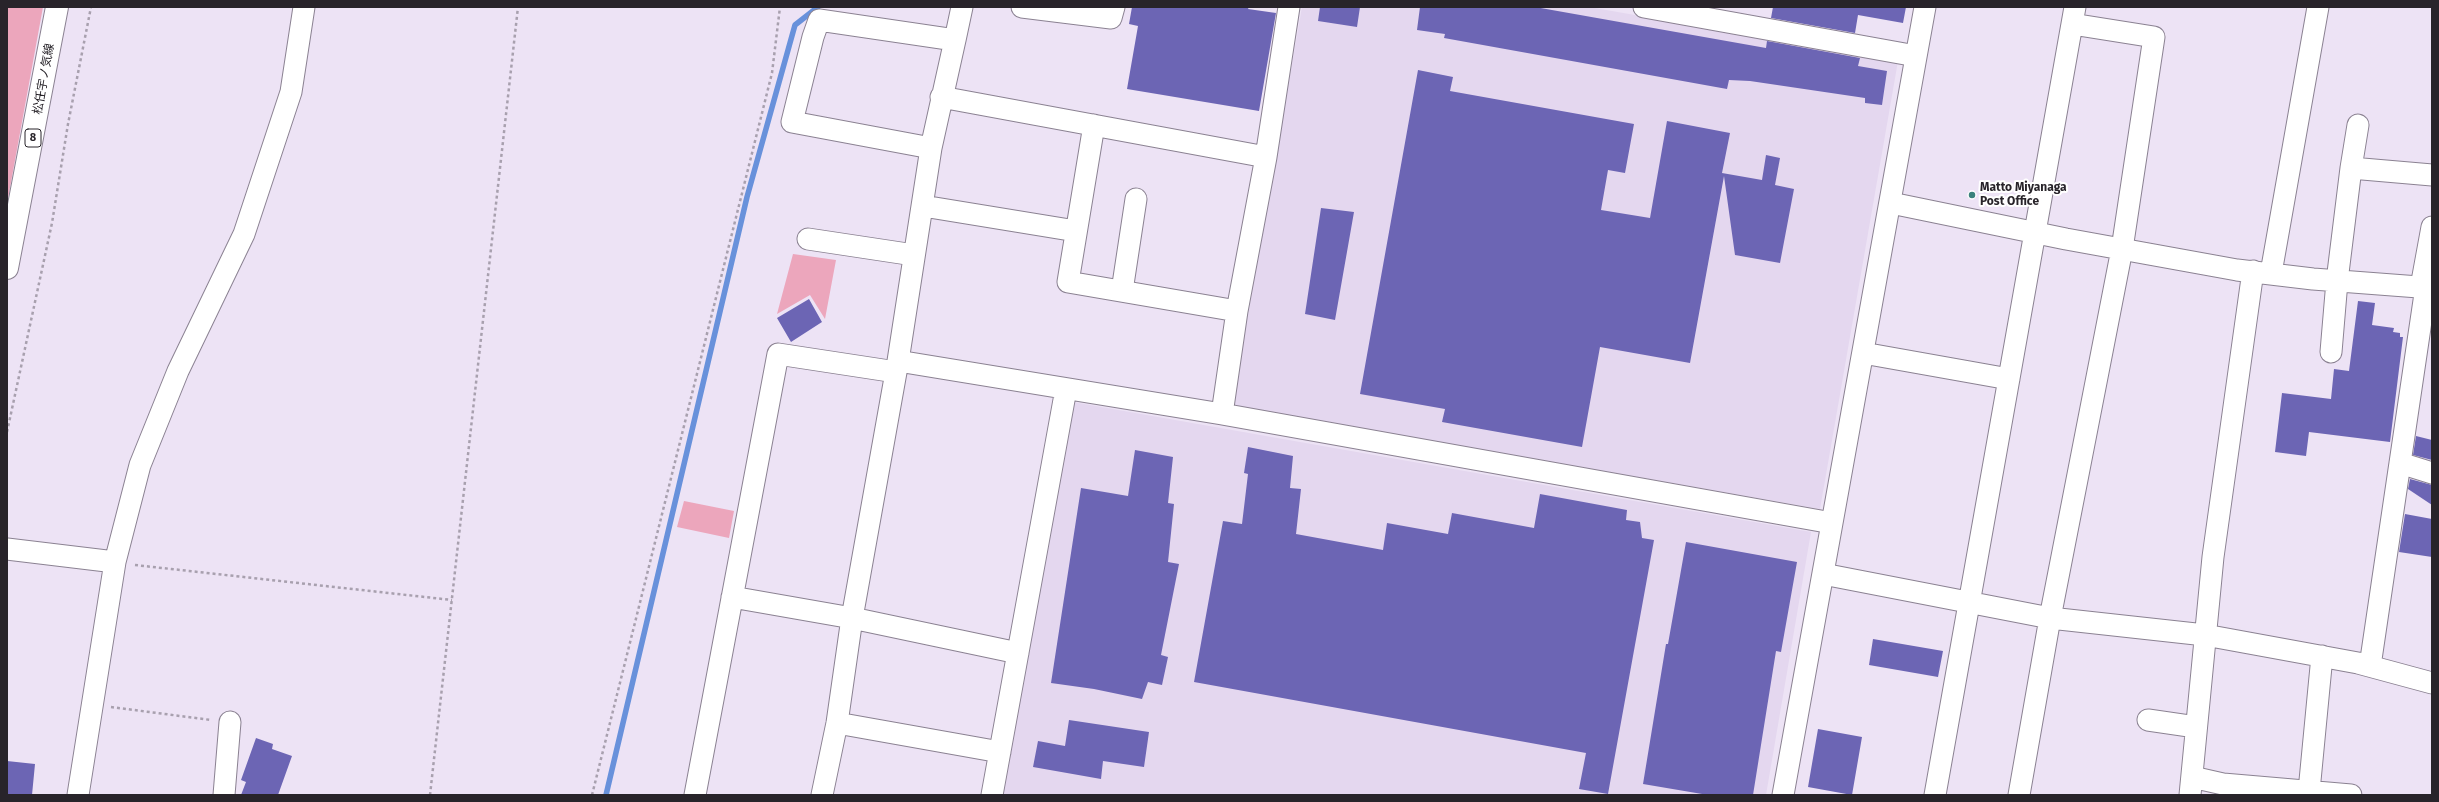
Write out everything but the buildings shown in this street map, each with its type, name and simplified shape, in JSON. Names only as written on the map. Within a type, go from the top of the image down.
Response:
[{"type":"main road","name":"松任宇ノ気線","points":[[7,268],[57,7]]},
{"type":"street","points":[[78,795],[115,562],[140,466],[178,371],[244,234],[291,92],[304,7]]},
{"type":"street","points":[[822,795],[837,723],[852,618],[897,367],[931,148],[962,7]]},
{"type":"street","points":[[1022,7],[1111,18],[1114,7]]},
{"type":"street","points":[[1222,414],[1237,311],[1266,157],[1289,7]]},
{"type":"street","points":[[1644,7],[1708,13],[1916,56]]},
{"type":"street","points":[[1783,795],[1864,353],[1924,7]]},
{"type":"street","points":[[2318,7],[2262,272],[2214,550],[2191,786],[2223,784],[2351,795]]},
{"type":"street","points":[[1935,795],[2073,16],[2154,37],[2122,249],[2050,618],[2019,795]]},
{"type":"street","points":[[931,148],[792,122],[813,37],[819,20],[955,40]]},
{"type":"street","points":[[941,97],[1266,157]]},
{"type":"street","points":[[1094,125],[1068,282],[1237,311]]},
{"type":"street","points":[[2331,352],[2337,281],[2351,168],[2358,125]]},
{"type":"street","points":[[2351,168],[2432,175]]},
{"type":"street","points":[[1122,291],[1136,199]]},
{"type":"street","points":[[1890,203],[2034,233],[2237,270],[2337,281],[2426,287]]},
{"type":"street","points":[[923,206],[1076,230]]},
{"type":"street","points":[[2370,666],[2426,287],[2432,227]]},
{"type":"street","points":[[808,239],[914,255]]},
{"type":"street","points":[[1864,353],[2009,379]]},
{"type":"street","points":[[695,795],[778,354],[897,367],[1066,389],[1222,414],[1832,523]]},
{"type":"street","points":[[992,795],[1066,389]]},
{"type":"street","points":[[2400,463],[2432,473]]},
{"type":"street","points":[[7,549],[115,562]]},
{"type":"street","points":[[1823,574],[2050,618],[2205,635],[2370,666],[2432,683]]},
{"type":"street","points":[[732,597],[852,618],[1018,653]]},
{"type":"street","points":[[2309,791],[2322,656]]},
{"type":"street","points":[[2148,720],[2196,727]]},
{"type":"street","points":[[224,795],[230,722]]},
{"type":"street","points":[[837,723],[1000,752]]},
{"type":"path","points":[[7,432],[52,223],[68,124],[91,7]]},
{"type":"path","points":[[430,795],[518,7]]},
{"type":"path","points":[[592,795],[772,73],[780,7]]},
{"type":"path","points":[[115,562],[452,600]]},
{"type":"path","points":[[92,705],[230,722]]},
{"type":"shaded area","points":[[7,7],[43,7],[7,204]]},
{"type":"shaded area","points":[[1302,7],[1589,7],[1898,61],[1820,509],[1232,406]]},
{"type":"shaded area","points":[[793,254],[836,260],[825,319],[810,295],[777,314]]},
{"type":"shaded area","points":[[1073,402],[1811,532],[1766,795],[1003,795]]},
{"type":"shaded area","points":[[684,501],[734,511],[729,538],[677,527]]},
{"type":"waterway","points":[[606,795],[747,197],[795,25],[818,7]]},
{"type":"place","name":"Matto Miyanaga Post Office","points":[[1972,195]]}]
